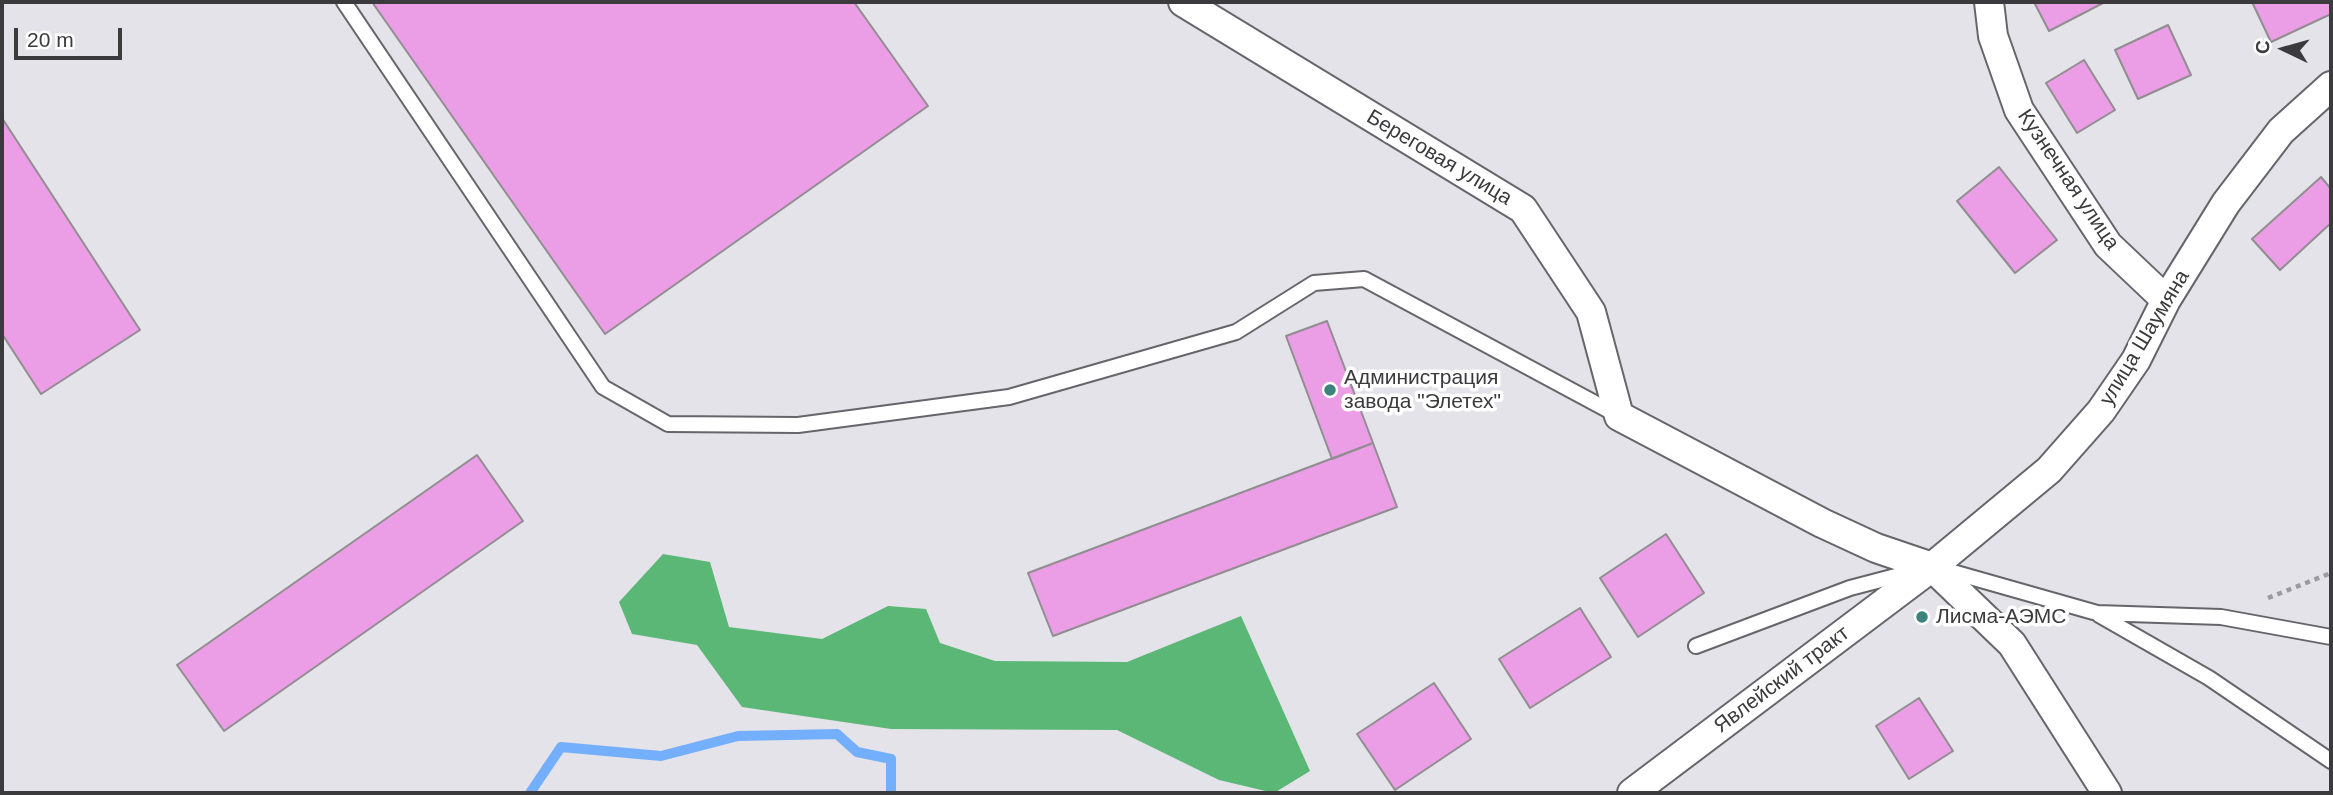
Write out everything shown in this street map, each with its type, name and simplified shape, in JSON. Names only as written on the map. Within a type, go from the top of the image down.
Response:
[{"type":"street","name":"Береговая улица","points":[[1183,2],[1523,209],[1591,312],[1619,416]]},
{"type":"street","name":"Кузнечная улица","points":[[1989,2],[1993,36],[2019,110],[2108,245],[2166,300]]},
{"type":"street","name":"улица Шаумяна","points":[[1932,566],[2049,470],[2093,421],[2136,360],[2166,300],[2225,203],[2281,131],[2331,86]]},
{"type":"street","points":[[1619,416],[1822,523],[1876,548],[1932,566],[2012,644],[2107,793]]},
{"type":"street","name":"Явлейский тракт","points":[[1632,793],[1932,566]]},
{"type":"lane","points":[[345,2],[603,387],[668,424],[798,425],[1009,397],[1236,332],[1314,283],[1364,279],[1619,416]]},
{"type":"lane","points":[[1696,646],[1850,588],[1932,566],[2096,613],[2209,678],[2331,761]]},
{"type":"lane","points":[[2096,613],[2221,617],[2331,637]]},
{"type":"path","points":[[2221,617],[2331,573]]},
{"type":"green space","points":[[663,554],[710,562],[729,627],[822,639],[888,606],[926,609],[940,643],[995,661],[1127,662],[1241,616],[1310,771],[1274,793],[1219,780],[1117,730],[891,729],[742,707],[697,645],[632,634],[619,602]]},
{"type":"building","points":[[372,2],[854,2],[928,106],[605,334]]},
{"type":"building","points":[[2034,2],[2105,2],[2049,31]]},
{"type":"building","points":[[2252,2],[2331,2],[2331,14],[2271,42]]},
{"type":"building","points":[[2168,25],[2191,75],[2138,99],[2115,50]]},
{"type":"building","points":[[2084,60],[2115,110],[2077,133],[2046,83]]},
{"type":"building","points":[[2,118],[140,330],[41,394],[2,334]]},
{"type":"building","points":[[1999,167],[2057,240],[2015,273],[1957,201]]},
{"type":"building","points":[[2321,177],[2331,189],[2331,223],[2280,270],[2252,239]]},
{"type":"building","name":"Администрация завода \"Элетех\"","points":[[1327,321],[1373,443],[1332,459],[1286,336]]},
{"type":"building","points":[[1373,443],[1397,507],[1053,636],[1028,573]]},
{"type":"building","points":[[477,455],[523,521],[224,731],[177,665]]},
{"type":"building","points":[[1666,534],[1704,593],[1638,637],[1600,578]]},
{"type":"building","points":[[1580,608],[1611,657],[1530,708],[1499,659]]},
{"type":"building","points":[[1434,683],[1471,739],[1395,790],[1357,734]]},
{"type":"building","points":[[1919,698],[1953,751],[1909,779],[1876,726]]},
{"type":"waterway","points":[[530,793],[561,747],[661,756],[738,736],[837,734],[857,752],[891,759],[891,793]]},
{"type":"place","name":"Администрация завода \"Элетех\"","points":[[1330,390]]},
{"type":"place","name":"Лисма-АЭМС","points":[[1922,617]]}]
